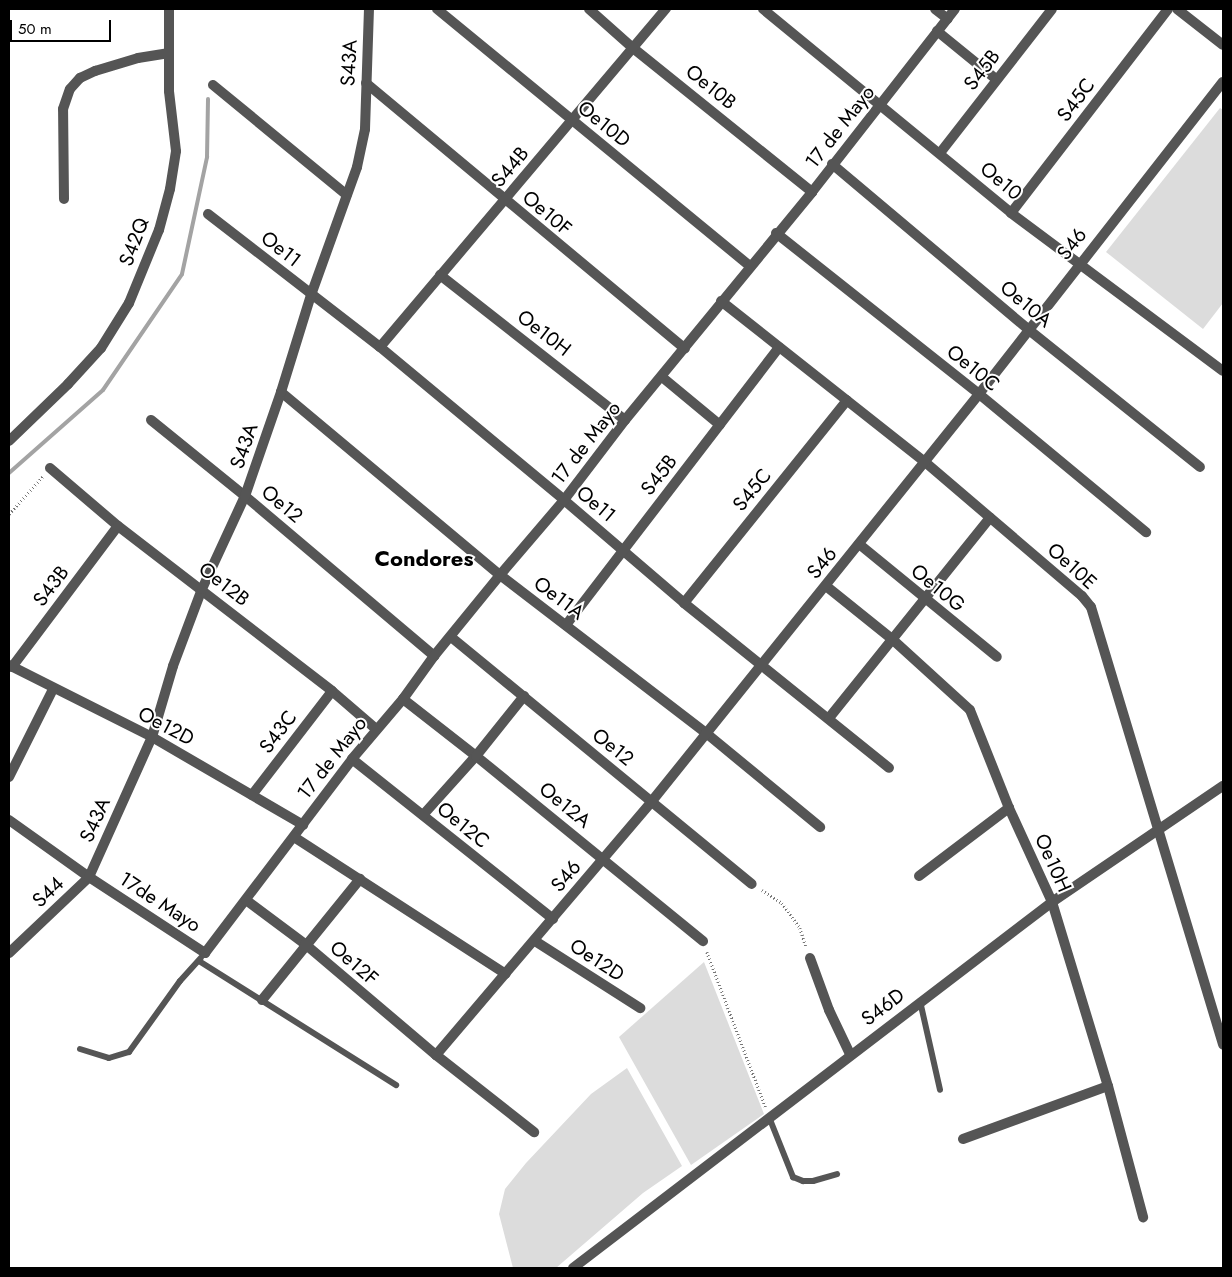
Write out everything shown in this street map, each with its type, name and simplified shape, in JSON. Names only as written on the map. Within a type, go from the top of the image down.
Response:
[{"type":"street","name":"S42Q","points":[[9,441],[102,348],[129,303],[159,230],[170,189],[176,151],[168,53],[168,9]]},
{"type":"street","name":"S43A","points":[[89,877],[152,737],[173,666],[202,589],[245,496],[281,392],[311,295],[357,167],[365,129],[370,9]]},
{"type":"street","name":"Oe10D","points":[[437,9],[750,266]]},
{"type":"street","name":"Oe10B","points":[[589,9],[633,48],[812,192]]},
{"type":"street","name":"S44B","points":[[380,347],[666,9]]},
{"type":"street","name":"Oe10","points":[[763,9],[1011,213],[1223,371]]},
{"type":"street","points":[[935,9],[948,18]]},
{"type":"street","name":"17 de Mayo","points":[[246,900],[376,728],[403,699],[434,656],[564,500],[625,420],[685,350],[721,301],[812,192],[832,164],[956,9]]},
{"type":"street","name":"S45B","points":[[940,153],[1052,9]]},
{"type":"street","name":"S45C","points":[[1011,213],[1168,9]]},
{"type":"street","points":[[1177,9],[1223,45]]},
{"type":"street","points":[[938,31],[997,80]]},
{"type":"street","points":[[64,199],[63,109],[70,89],[80,78],[95,71],[138,58],[168,53]]},
{"type":"street","name":"S46","points":[[436,1055],[604,859],[826,586],[1223,82]]},
{"type":"street","name":"Oe10F","points":[[366,83],[685,350]]},
{"type":"street","points":[[213,85],[347,195]]},
{"type":"street","name":"Oe10A","points":[[832,164],[1029,330],[1200,467]]},
{"type":"street","name":"Oe11","points":[[208,214],[380,347],[684,603],[761,666],[829,718],[888,768]]},
{"type":"street","name":"Oe10C","points":[[776,233],[979,394],[1146,532]]},
{"type":"street","name":"Oe10H","points":[[440,275],[625,420]]},
{"type":"street","name":"Oe10E","points":[[721,301],[925,462],[1082,596],[1091,607],[1160,828],[1223,1044]]},
{"type":"street","name":"S45B","points":[[566,625],[779,347]]},
{"type":"street","points":[[662,377],[720,425]]},
{"type":"street","name":"Oe11A","points":[[281,392],[500,575],[706,733],[820,827]]},
{"type":"street","name":"S45C","points":[[684,603],[847,400]]},
{"type":"street","name":"Oe12","points":[[151,420],[245,496],[434,656]]},
{"type":"street","name":"Oe12B","points":[[50,468],[118,526],[332,690],[376,728]]},
{"type":"street","points":[[829,718],[990,518]]},
{"type":"street","name":"S43B","points":[[10,666],[118,526]]},
{"type":"street","name":"Oe10G","points":[[859,544],[923,599],[997,657]]},
{"type":"street","name":"Oe10H","points":[[826,586],[892,639],[970,710],[1009,808],[1052,902],[1108,1086],[1143,1217]]},
{"type":"street","name":"Oe12","points":[[451,637],[752,884]]},
{"type":"street","name":"Oe12D","points":[[10,666],[152,737],[304,825]]},
{"type":"street","points":[[9,777],[53,689]]},
{"type":"street","name":"S43C","points":[[252,795],[332,690]]},
{"type":"street","points":[[423,815],[476,756],[524,696]]},
{"type":"street","name":"Oe12A","points":[[403,699],[604,859],[703,941]]},
{"type":"street","name":"Oe12C","points":[[352,759],[553,919]]},
{"type":"street","name":"S46D","points":[[573,1268],[850,1054],[1052,902],[1223,786]]},
{"type":"street","points":[[919,876],[1009,808]]},
{"type":"street","points":[[9,820],[89,877]]},
{"type":"street","points":[[294,837],[506,974]]},
{"type":"street","name":"S44","points":[[9,953],[89,877]]},
{"type":"street","name":"17de Mayo","points":[[89,877],[202,957],[246,900]]},
{"type":"street","points":[[262,1000],[305,944],[360,879]]},
{"type":"street","name":"Oe12F","points":[[246,900],[305,944],[436,1055],[534,1132]]},
{"type":"street","name":"Oe12D","points":[[535,941],[640,1008]]},
{"type":"street","points":[[810,958],[829,1010],[850,1054]]},
{"type":"street","points":[[963,1139],[1108,1086]]},
{"type":"lane","points":[[80,1049],[109,1058],[129,1052],[180,981],[202,957],[262,1000],[396,1085]]},
{"type":"lane","points":[[920,1001],[940,1090]]},
{"type":"lane","points":[[769,1117],[789,1172],[793,1177],[813,1182],[837,1174]]},
{"type":"path","points":[[9,514],[50,468]]},
{"type":"path","points":[[752,884],[782,903],[800,928],[810,958]]},
{"type":"path","points":[[703,941],[769,1117]]},
{"type":"shaded area","points":[[1220,108],[1223,110],[1223,303],[1203,329],[1106,252]]},
{"type":"shaded area","points":[[704,962],[764,1114],[691,1165],[619,1037]]},
{"type":"shaded area","points":[[627,1068],[682,1166],[643,1193],[556,1268],[513,1268],[499,1214],[505,1189],[526,1163],[591,1094]]},
{"type":"waterway","points":[[9,473],[103,390],[182,274],[207,157],[208,99]]},
{"type":"district","name":"Condores","points":[[424,559]]}]
